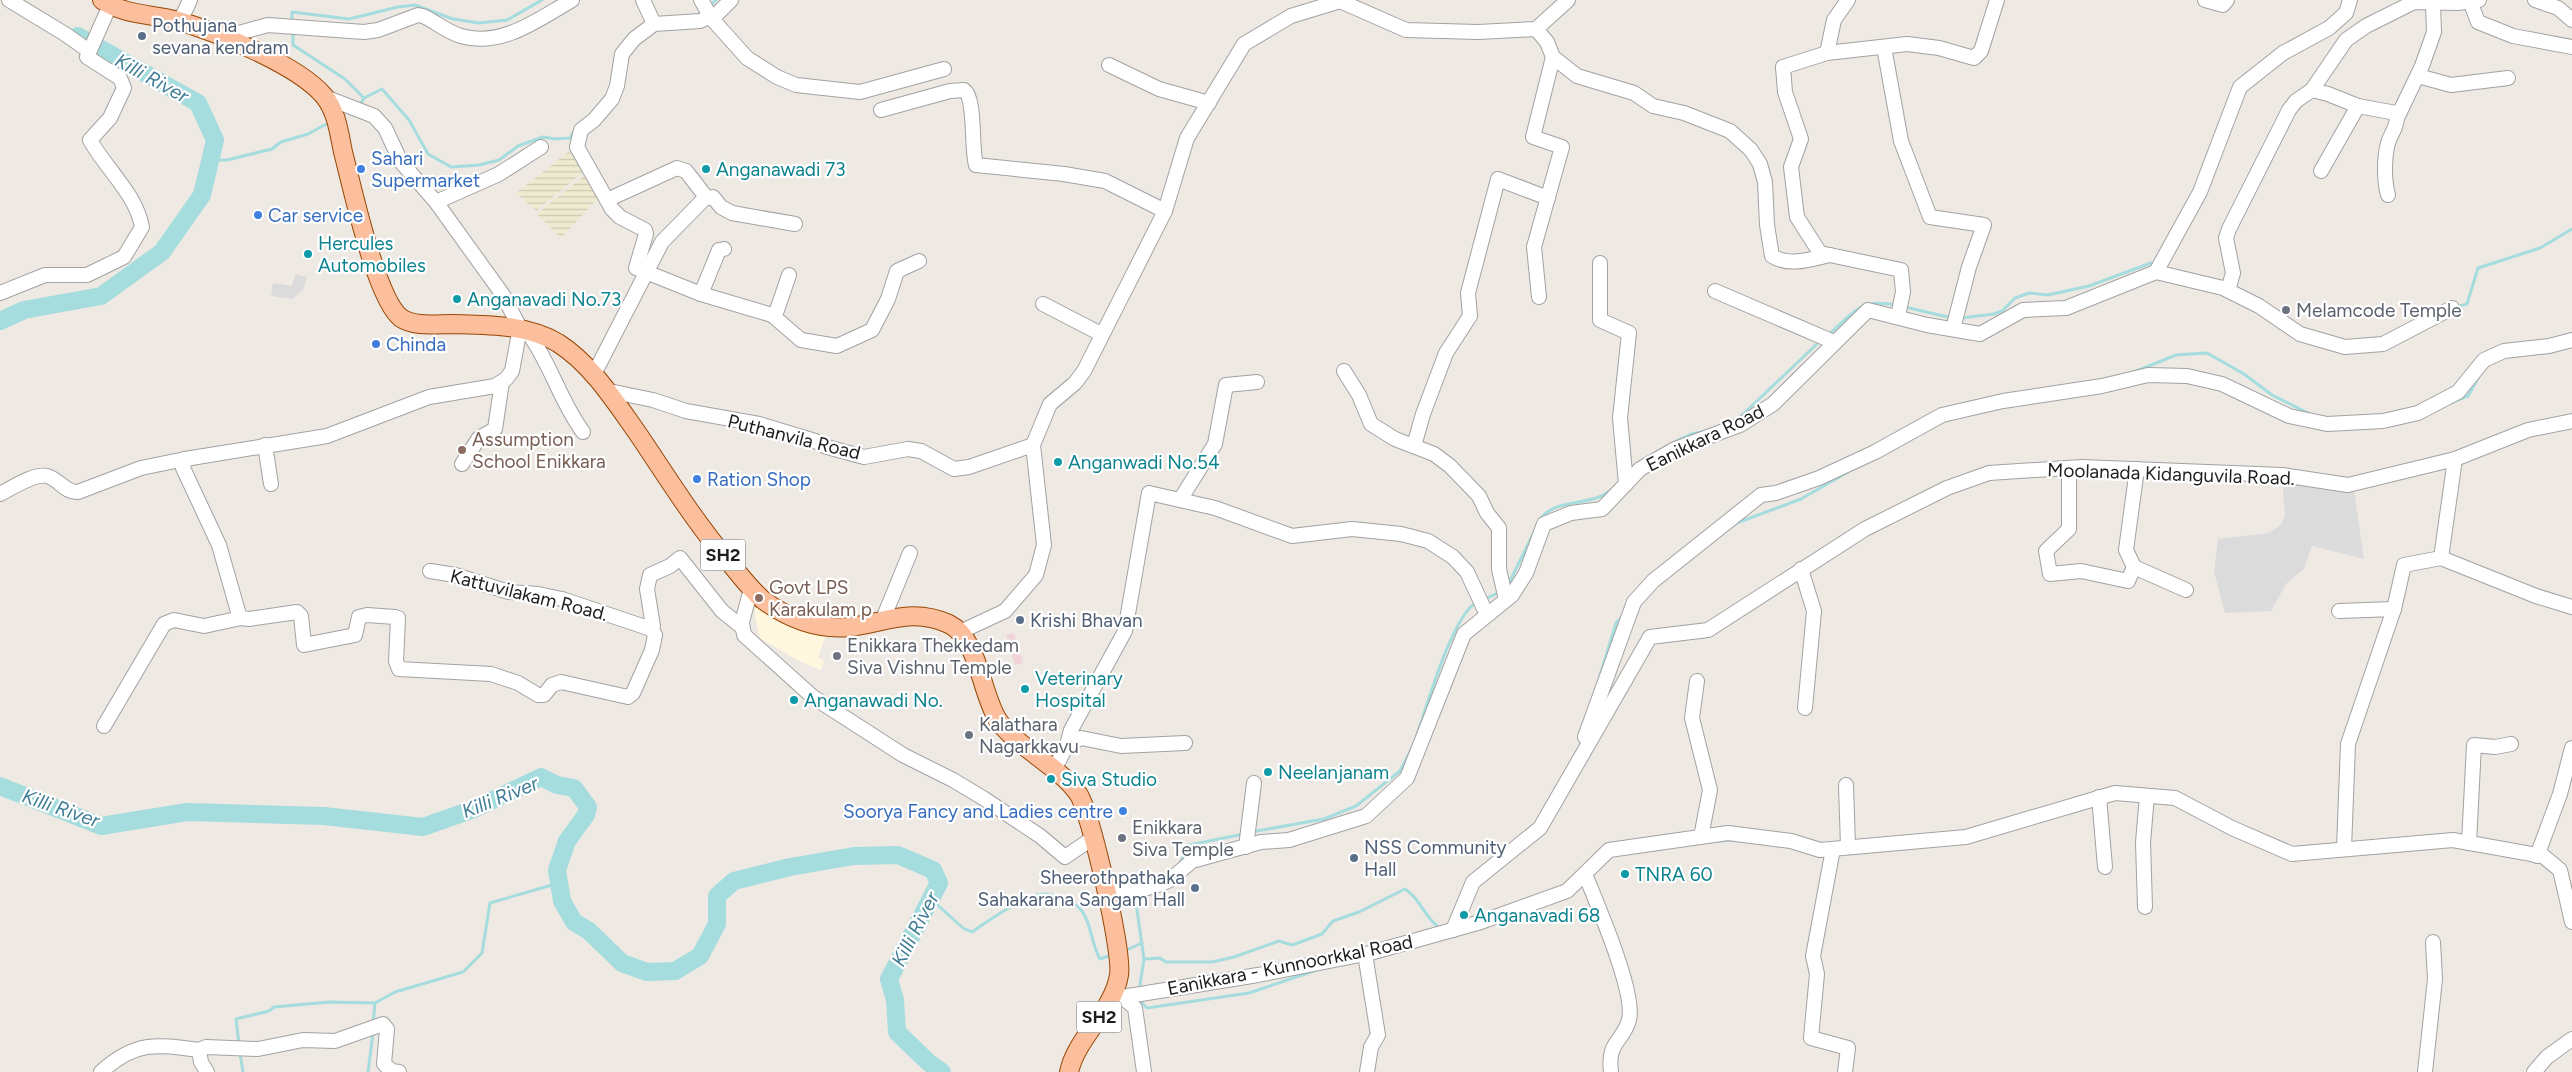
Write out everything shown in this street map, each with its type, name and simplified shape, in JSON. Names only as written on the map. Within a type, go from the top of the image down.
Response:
[{"type":"main road","name":"SH2","points":[[106,3],[130,12],[178,20],[224,37],[299,76],[326,98],[336,119],[359,213],[382,290],[396,313],[412,323],[524,329],[560,345],[609,391],[713,544],[751,589],[762,599],[806,624],[825,628],[848,627],[883,619],[927,617],[950,625],[960,632],[982,677],[998,721],[1054,770],[1078,794],[1106,892],[1119,954],[1120,974],[1129,994],[1073,1057],[1070,1072]]},
{"type":"street","points":[[9,0],[65,34],[89,52]]},
{"type":"street","points":[[178,20],[183,15],[190,0]]},
{"type":"street","points":[[224,37],[268,25],[364,32],[378,30],[418,15],[459,36],[474,39],[490,38],[519,31],[572,0]]},
{"type":"street","points":[[643,0],[654,24]]},
{"type":"street","points":[[701,0],[712,18],[747,58],[777,77],[796,84],[860,92],[944,69]]},
{"type":"street","points":[[731,0],[712,18],[700,21],[654,24],[634,39],[622,54],[617,86],[612,99],[594,120],[581,130],[577,148],[607,200],[620,217],[645,230],[646,234],[636,268],[701,294],[772,315],[801,340],[837,346],[872,330],[888,299],[897,271],[919,261]]},
{"type":"street","points":[[960,632],[1006,611],[1027,588],[1040,567],[1044,532],[1033,445],[1050,404],[1075,383],[1084,371],[1101,334],[1165,211],[1188,138],[1244,44],[1291,16],[1340,1],[1406,30],[1478,32],[1536,29],[1568,0]]},
{"type":"street","points":[[1827,53],[1834,20],[1848,0]]},
{"type":"street","points":[[1899,309],[1901,270],[1820,253],[1796,217],[1791,167],[1802,139],[1785,92],[1783,67],[1827,53],[1907,44],[1939,48],[1974,58],[1981,51],[1997,0]]},
{"type":"street","points":[[2205,0],[2223,5],[2227,0]]},
{"type":"street","points":[[2350,0],[2346,14],[2329,28],[2283,53],[2240,87],[2200,192],[2158,268],[2229,288],[2300,334],[2345,348],[2383,344],[2452,308]]},
{"type":"street","points":[[2535,0],[2560,4],[2572,20]]},
{"type":"street","points":[[2229,288],[2233,273],[2226,238],[2229,229],[2289,110],[2296,101],[2312,90],[2351,35],[2414,2],[2474,1],[2478,22],[2513,36],[2572,47]]},
{"type":"street","points":[[0,293],[45,275],[87,275],[124,257],[142,227],[140,217],[126,192],[103,162],[90,140],[110,118],[123,91],[124,84],[120,78],[87,57],[98,37],[106,3]]},
{"type":"street","points":[[2388,195],[2386,161],[2388,143],[2418,76],[2434,32],[2433,3]]},
{"type":"street","points":[[1536,29],[1547,42],[1554,57],[1577,76],[1634,93],[1653,106],[1684,113],[1730,132],[1751,150],[1760,164],[1765,182],[1767,225],[1772,256],[1782,262],[1794,262],[1830,255]]},
{"type":"street","points":[[1884,47],[1901,141],[1930,217],[1984,225],[1969,267],[1953,329]]},
{"type":"street","points":[[1539,297],[1534,247],[1562,147],[1533,137],[1554,57]]},
{"type":"street","points":[[1109,65],[1159,89],[1209,103]]},
{"type":"street","points":[[2418,76],[2451,85],[2508,78]]},
{"type":"street","points":[[881,110],[950,91],[964,90],[969,97],[974,136],[972,146],[976,165],[1064,174],[1105,181],[1165,211]]},
{"type":"street","points":[[2312,90],[2358,106],[2396,113],[2398,118]]},
{"type":"street","points":[[326,98],[350,105],[374,116],[385,128],[401,162],[436,202],[503,295],[556,379],[574,419],[583,432]]},
{"type":"street","points":[[2321,171],[2358,106]]},
{"type":"street","points":[[436,202],[499,174],[541,147]]},
{"type":"street","points":[[607,200],[676,168],[686,171],[703,190],[706,197]]},
{"type":"street","points":[[1414,446],[1423,414],[1446,353],[1470,316],[1468,293],[1498,179],[1548,198]]},
{"type":"street","points":[[593,376],[662,242],[706,197],[712,197],[721,207],[732,213],[795,224]]},
{"type":"street","points":[[701,294],[719,250],[724,249]]},
{"type":"street","points":[[1600,263],[1600,320],[1629,333],[1620,418],[1626,484]]},
{"type":"street","name":"Eanikkara Road","points":[[1106,892],[1131,891],[1170,880],[1192,861],[1247,837],[1288,840],[1366,816],[1407,778],[1464,634],[1483,606],[1506,600],[1512,595],[1526,573],[1544,524],[1571,513],[1602,509],[1640,469],[1675,449],[1740,425],[1773,404],[1868,310],[1899,309],[1953,329],[1980,334],[2023,310],[2066,308],[2158,268]]},
{"type":"street","points":[[772,315],[776,313],[788,275]]},
{"type":"street","points":[[1715,291],[1834,342]]},
{"type":"street","points":[[1043,304],[1101,334]]},
{"type":"street","points":[[0,494],[43,476],[51,478],[70,491],[78,492],[140,468],[265,445],[327,436],[429,397],[487,388],[502,382],[512,371],[524,329]]},
{"type":"street","points":[[1574,771],[1625,623],[1634,602],[1652,581],[1761,495],[1776,493],[1819,478],[1875,452],[1942,415],[2003,401],[2102,386],[2148,375],[2187,376],[2222,384],[2289,416],[2327,424],[2383,421],[2418,413],[2458,392],[2484,360],[2504,351],[2549,346],[2572,340]]},
{"type":"street","points":[[1344,371],[1359,395],[1370,424],[1395,439],[1434,454],[1450,466],[1480,496],[1487,513],[1499,528],[1499,569],[1506,600]]},
{"type":"street","points":[[462,464],[479,438],[495,429],[502,382]]},
{"type":"street","points":[[1180,500],[1215,444],[1226,385],[1257,382]]},
{"type":"street","name":"Puthanvila Road","points":[[609,391],[653,400],[686,411],[759,424],[814,441],[827,447],[864,457],[908,449],[921,451],[954,469],[969,467],[1033,445]]},
{"type":"street","name":"Moolanada Kidanguvila Road.","points":[[1449,931],[1473,882],[1540,828],[1559,791],[1574,771],[1618,690],[1650,637],[1708,630],[1800,569],[1865,529],[1947,488],[1989,473],[2070,468],[2282,475],[2348,485],[2455,459],[2528,430],[2572,421]]},
{"type":"street","points":[[265,445],[271,484]]},
{"type":"street","points":[[185,459],[183,468],[219,545],[241,618]]},
{"type":"street","points":[[2441,558],[2455,459]]},
{"type":"street","points":[[2070,468],[2069,529],[2046,551],[2050,574],[2081,570],[2128,581],[2134,567]]},
{"type":"street","points":[[2137,470],[2126,550],[2134,567],[2186,590]]},
{"type":"street","points":[[1054,770],[1067,745],[1071,730],[1125,631],[1148,493],[1215,508],[1292,536],[1352,529],[1401,534],[1428,541],[1453,557],[1467,572],[1483,606]]},
{"type":"street","points":[[883,619],[910,553]]},
{"type":"street","points":[[104,726],[164,624],[174,620],[204,626],[241,618],[249,619],[297,612],[301,616],[304,645],[355,635],[359,617],[367,615],[395,616],[398,618],[396,661],[399,669],[491,674],[518,683],[538,695],[544,695],[552,685],[561,682],[628,697],[633,693],[652,650],[655,635],[651,629],[654,626],[647,589],[650,575],[670,566],[680,558],[722,611],[742,627]]},
{"type":"street","points":[[2344,849],[2348,744],[2394,609],[2404,565],[2441,558],[2536,596],[2572,607]]},
{"type":"street","points":[[1800,569],[1814,611],[1805,708]]},
{"type":"street","name":"Kattuvilakam Road.","points":[[430,571],[455,575],[509,592],[538,594],[562,599],[651,629]]},
{"type":"street","points":[[751,589],[742,627],[744,635],[813,697],[903,755],[953,780],[982,798],[1040,836],[1065,857],[1092,838]]},
{"type":"street","points":[[2339,612],[2394,609]]},
{"type":"street","points":[[1697,681],[1692,718],[1710,790],[1701,837]]},
{"type":"street","points":[[1067,745],[1081,738],[1121,746],[1185,743]]},
{"type":"street","points":[[2469,843],[2474,745],[2495,747],[2511,744]]},
{"type":"street","points":[[2537,856],[2560,794],[2572,748]]},
{"type":"street","points":[[1247,837],[1254,783]]},
{"type":"street","points":[[1846,785],[1848,847]]},
{"type":"street","name":"Eanikkara - Kunnoorkkal Road","points":[[1129,994],[1258,975],[1365,954],[1481,922],[1567,891],[1609,850],[1728,833],[1791,841],[1820,850],[1966,837],[2114,793],[2175,798],[2232,828],[2292,854],[2453,840],[2543,856],[2566,873],[2572,922]]},
{"type":"street","points":[[2145,907],[2143,842],[2147,796]]},
{"type":"street","points":[[2099,797],[2105,867]]},
{"type":"street","points":[[1833,849],[1813,956],[1817,974],[1811,1038],[1848,1048],[1845,1072]]},
{"type":"street","points":[[1585,874],[1611,939],[1628,998],[1629,1019],[1613,1044],[1610,1056],[1611,1072]]},
{"type":"street","points":[[2425,1072],[2435,979],[2433,942]]},
{"type":"street","points":[[1365,954],[1378,1035],[1370,1047],[1367,1072]]},
{"type":"street","points":[[1129,994],[1135,1008],[1144,1072]]},
{"type":"street","points":[[101,1072],[124,1054],[146,1046],[168,1045],[199,1050],[215,1046],[240,1049],[303,1040],[335,1041],[383,1024],[387,1029],[383,1068],[399,1072]]},
{"type":"street","points":[[2534,1072],[2547,1057],[2572,1039]]},
{"type":"street","points":[[199,1050],[201,1062],[207,1072]]},
{"type":"shaded area","points":[[571,150],[586,170],[536,211],[516,193]]},
{"type":"shaded area","points":[[587,173],[599,197],[561,238],[537,214]]},
{"type":"shaded area","points":[[296,274],[307,277],[303,290],[292,299],[271,296],[273,283],[291,286]]},
{"type":"shaded area","points":[[2282,479],[2354,490],[2364,559],[2312,546],[2304,569],[2286,584],[2271,611],[2225,613],[2214,572],[2218,539],[2269,533],[2281,525],[2285,515]]},
{"type":"shaded area","points":[[761,600],[827,633],[818,657],[824,661],[821,670],[799,661],[760,638],[755,609]]},
{"type":"shaded area","points":[[1014,633],[1023,663],[1015,665],[1006,635]]},
{"type":"waterway","points":[[292,24],[292,12],[349,19],[398,7],[415,5],[453,19],[479,23],[507,20],[542,0]]},
{"type":"waterway","points":[[713,3],[716,0]]},
{"type":"waterway","points":[[293,30],[293,45],[345,79],[364,98],[359,106]]},
{"type":"waterway","name":"Killi River","points":[[0,321],[24,310],[101,296],[162,252],[202,195],[215,140],[198,103],[78,36]]},
{"type":"waterway","points":[[364,98],[382,89],[409,120],[428,154],[451,167],[479,165],[499,160],[518,146],[543,137],[555,139],[570,138],[575,130]]},
{"type":"waterway","points":[[210,160],[227,160],[272,149],[281,142],[308,134],[332,121]]},
{"type":"waterway","points":[[2456,307],[2467,304],[2478,268],[2540,248],[2572,229]]},
{"type":"waterway","points":[[1961,318],[1994,314],[2002,311],[2015,298],[2029,293],[2048,295],[2089,286],[2151,263],[2155,264]]},
{"type":"waterway","points":[[1829,334],[1852,313],[1865,305],[1874,303],[1896,305]]},
{"type":"waterway","points":[[1905,307],[1952,318]]},
{"type":"waterway","points":[[1738,419],[1820,341]]},
{"type":"waterway","points":[[2532,354],[2553,352]]},
{"type":"waterway","points":[[2134,372],[2176,355],[2207,353],[2244,374],[2272,395],[2312,415]]},
{"type":"waterway","points":[[2450,403],[2468,396],[2481,373]]},
{"type":"waterway","points":[[1674,442],[1691,434],[1706,431]]},
{"type":"waterway","points":[[1640,462],[1667,446]]},
{"type":"waterway","points":[[1734,524],[1801,499],[1848,472]]},
{"type":"waterway","points":[[1539,522],[1550,510],[1591,500],[1604,495],[1612,489]]},
{"type":"waterway","points":[[1508,585],[1535,530]]},
{"type":"waterway","points":[[1483,600],[1500,592]]},
{"type":"waterway","points":[[1416,738],[1449,643],[1468,610],[1477,602]]},
{"type":"waterway","points":[[1599,679],[1616,623],[1623,616]]},
{"type":"waterway","points":[[1251,832],[1324,819],[1356,806],[1400,771],[1413,746]]},
{"type":"waterway","name":"Killi River","points":[[0,786],[101,826],[187,812],[324,816],[423,827],[474,809],[541,777],[557,785],[574,788],[588,807],[586,815],[567,841],[557,870],[562,901],[574,922],[589,931],[622,963],[647,972],[675,971],[700,956],[717,924],[717,896],[734,881],[790,867],[854,856],[898,855],[933,870],[939,883],[889,979],[895,1000],[897,1032],[928,1062],[942,1072]]},
{"type":"waterway","points":[[2070,813],[2083,809]]},
{"type":"waterway","points":[[1179,865],[1189,845],[1244,834]]},
{"type":"waterway","points":[[1718,841],[1734,840]]},
{"type":"waterway","points":[[239,1044],[236,1019],[269,1011],[274,1007],[329,1002],[375,1003],[395,992],[463,972],[482,953],[490,903],[559,883]]},
{"type":"waterway","points":[[1135,896],[1144,959],[1160,958],[1166,962],[1212,962],[1234,957],[1279,941],[1292,945],[1322,934],[1333,921],[1359,912],[1405,889],[1411,893],[1430,919],[1441,929]]},
{"type":"waterway","points":[[931,899],[963,928],[972,932],[1003,911],[1028,898],[1042,894],[1055,895],[1068,900],[1082,911],[1088,922],[1100,959],[1111,955]]},
{"type":"waterway","points":[[1124,951],[1142,943]]},
{"type":"waterway","points":[[1139,991],[1144,959]]},
{"type":"waterway","points":[[1139,1000],[1147,1008],[1249,993],[1317,970]]},
{"type":"waterway","points":[[373,1024],[375,1003]]},
{"type":"waterway","points":[[368,1072],[373,1033]]},
{"type":"waterway","points":[[240,1053],[243,1072]]},
{"type":"place","name":"Pothujana sevana kendram","points":[[142,36]]},
{"type":"place","name":"Sahari Supermarket","points":[[361,169]]},
{"type":"place","name":"Anganawadi 73","points":[[706,169]]},
{"type":"place","name":"Car service","points":[[258,215]]},
{"type":"place","name":"Hercules Automobiles","points":[[308,254]]},
{"type":"place","name":"Anganavadi No.73","points":[[457,299]]},
{"type":"place","name":"Melamcode Temple","points":[[2286,310]]},
{"type":"place","name":"Chinda","points":[[376,344]]},
{"type":"place","name":"Assumption School Enikkara","points":[[462,450]]},
{"type":"place","name":"Anganwadi No.54","points":[[1058,462]]},
{"type":"place","name":"Ration Shop","points":[[697,479]]},
{"type":"place","name":"Govt LPS Karakulam p","points":[[759,598]]},
{"type":"place","name":"Krishi Bhavan","points":[[1020,620]]},
{"type":"place","name":"Enikkara Thekkedam Siva Vishnu Temple","points":[[837,656]]},
{"type":"place","name":"Veterinary Hospital","points":[[1025,689]]},
{"type":"place","name":"Anganawadi No.","points":[[794,700]]},
{"type":"place","name":"Kalathara Nagarkkavu","points":[[969,735]]},
{"type":"place","name":"Neelanjanam","points":[[1268,772]]},
{"type":"place","name":"Siva Studio","points":[[1051,779]]},
{"type":"place","name":"Soorya Fancy and Ladies centre","points":[[1123,811]]},
{"type":"place","name":"Enikkara Siva Temple","points":[[1122,838]]},
{"type":"place","name":"NSS Community Hall","points":[[1354,858]]},
{"type":"place","name":"TNRA 60","points":[[1625,874]]},
{"type":"place","name":"Sheerothpathaka Sahakarana Sangam Hall","points":[[1195,888]]},
{"type":"place","name":"Anganavadi 68","points":[[1464,915]]}]
